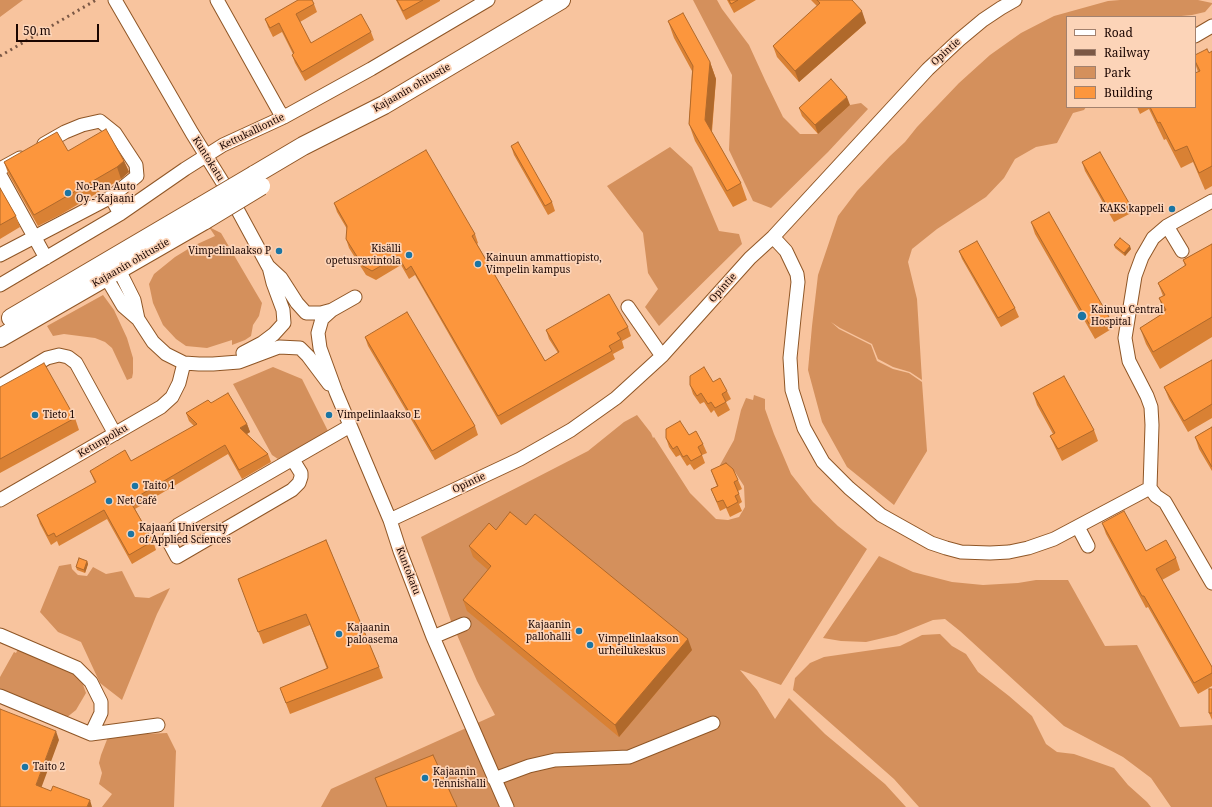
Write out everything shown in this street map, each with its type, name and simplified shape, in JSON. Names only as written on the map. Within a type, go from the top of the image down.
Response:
[{"type":"highway","name":"Kajaanin ohitustie","points":[[0,338],[258,178],[309,156],[384,105],[561,0]]},
{"type":"highway","name":"Kajaanin ohitustie","points":[[0,324],[110,270]]},
{"type":"street","name":"Kuntokatu","points":[[115,0],[205,156],[223,183],[268,266],[281,278],[297,303],[306,313]]},
{"type":"street","points":[[217,0],[279,111],[284,117]]},
{"type":"street","name":"Kettukalliontie","points":[[0,285],[120,214],[205,156],[284,117],[488,0]]},
{"type":"street","name":"Opintie","points":[[390,520],[520,460],[571,430],[616,398],[662,356],[750,258],[773,237],[928,69],[983,20],[1015,0]]},
{"type":"street","points":[[1196,35],[1212,26]]},
{"type":"street","points":[[0,169],[65,132],[82,125],[100,121],[115,133],[136,165],[137,176],[111,197],[0,255]]},
{"type":"street","points":[[0,175],[46,258]]},
{"type":"street","points":[[111,197],[120,214]]},
{"type":"street","points":[[1212,201],[1167,226],[1153,238],[1142,257],[1135,276],[1125,338],[1129,361],[1147,396],[1151,408],[1152,425],[1150,488],[1156,496],[1165,502],[1212,583]]},
{"type":"street","points":[[1167,226],[1182,251]]},
{"type":"street","points":[[773,237],[786,251],[797,274],[798,282],[790,358],[792,390],[804,428],[823,462],[849,488],[881,516],[931,543],[961,552],[1009,552],[1054,540],[1150,488]]},
{"type":"street","points":[[268,266],[283,310],[283,335],[290,344],[300,348],[308,356],[336,392]]},
{"type":"street","points":[[110,270],[123,306],[138,319],[153,342],[166,354],[184,363],[199,364],[239,362],[279,347],[300,348],[310,345],[317,338],[322,319],[332,310],[354,296]]},
{"type":"street","points":[[628,307],[662,356]]},
{"type":"street","points":[[227,362],[274,334],[290,315],[295,313],[321,313],[332,310]]},
{"type":"street","points":[[306,313],[310,315],[317,323],[318,333]]},
{"type":"street","name":"Kuntokatu","points":[[318,333],[320,348],[336,392],[390,520],[400,551],[433,637],[507,807]]},
{"type":"street","points":[[0,386],[47,358],[59,355],[68,358],[76,363],[115,434]]},
{"type":"street","name":"Ketunpolku","points":[[0,500],[161,407],[172,397],[179,383],[184,363]]},
{"type":"street","points":[[293,460],[301,473],[301,477],[300,483],[292,490],[177,557],[170,544],[169,538],[172,530],[178,525],[350,426]]},
{"type":"street","points":[[1078,527],[1088,546]]},
{"type":"street","points":[[433,637],[464,624]]},
{"type":"street","points":[[0,635],[77,668],[91,682],[101,702],[101,713],[91,734]]},
{"type":"street","points":[[0,696],[91,734],[158,725]]},
{"type":"street","points":[[494,779],[529,766],[555,760],[629,757],[713,723]]},
{"type":"green space","points":[[0,0],[23,0],[0,17]]},
{"type":"green space","points":[[693,0],[717,0],[749,45],[783,117],[800,134],[818,134],[850,105],[861,103],[868,109],[828,152],[771,208],[753,201],[729,150],[732,75]]},
{"type":"green space","points":[[1198,0],[1212,4],[1205,12],[1182,16],[1066,16],[1066,108],[1085,108],[1084,110],[1073,113],[1057,143],[1036,147],[1015,159],[1004,178],[986,197],[937,229],[912,249],[908,262],[917,299],[922,380],[910,372],[893,367],[878,359],[872,344],[831,322],[839,329],[871,345],[877,361],[893,369],[909,373],[922,382],[927,451],[894,505],[847,467],[822,422],[808,370],[818,275],[838,216],[857,191],[905,142],[917,127],[959,83],[990,55],[1021,33],[1054,16],[1108,1]]},
{"type":"green space","points":[[670,147],[692,167],[719,231],[739,234],[742,244],[659,326],[645,307],[658,289],[648,273],[643,233],[607,186]]},
{"type":"green space","points":[[209,227],[221,233],[262,303],[259,316],[253,325],[251,336],[245,340],[232,345],[232,340],[207,348],[186,346],[176,339],[163,325],[153,303],[149,284],[154,274],[175,257],[193,246],[215,236]]},
{"type":"green space","points":[[103,295],[114,310],[127,338],[133,358],[132,378],[127,380],[112,348],[105,342],[95,338],[64,334],[53,336],[47,326]]},
{"type":"green space","points":[[273,367],[302,379],[328,431],[278,459],[272,455],[233,384]]},
{"type":"green space","name":"Vimpelinlaakson urheilukeskus","points":[[754,395],[765,399],[765,409],[791,474],[813,502],[838,526],[867,549],[781,685],[740,670],[757,690],[775,719],[789,698],[825,734],[885,784],[906,807],[321,807],[331,789],[495,715],[477,681],[451,621],[421,537],[588,451],[624,422],[637,415],[651,433],[653,438],[654,437],[690,493],[716,519],[728,520],[739,517],[745,507],[744,486],[735,472],[720,465],[734,440],[741,410],[746,398],[753,400]]},
{"type":"green space","points":[[879,556],[913,572],[952,582],[983,585],[1018,583],[1036,580],[1068,580],[1105,646],[1137,645],[1180,727],[1212,725],[1212,807],[1171,807],[1151,778],[1123,757],[1064,726],[945,619],[933,620],[896,635],[866,642],[841,641],[823,638]]},
{"type":"green space","points":[[71,564],[72,569],[78,575],[87,576],[93,567],[106,574],[122,571],[135,597],[149,598],[170,588],[157,614],[122,700],[100,683],[81,642],[58,632],[40,612],[59,566]]},
{"type":"green space","points":[[940,634],[952,646],[966,654],[978,672],[1032,716],[1046,744],[1057,752],[1074,754],[1114,768],[1128,785],[1151,807],[919,807],[894,779],[793,690],[795,678],[810,663],[824,657],[900,646],[922,635]]},
{"type":"green space","points":[[18,649],[71,668],[81,679],[86,693],[76,710],[66,718],[4,693],[0,689],[0,677],[14,652],[16,653]]},
{"type":"green space","points":[[167,733],[176,751],[174,807],[102,807],[112,794],[99,784],[102,773],[99,763],[108,737]]},
{"type":"building","points":[[298,0],[312,0],[314,4],[296,14],[311,43],[361,14],[371,32],[302,72],[292,55],[294,53],[279,23],[270,28],[265,19]]},
{"type":"building","points":[[397,0],[423,0],[403,11]]},
{"type":"building","points":[[729,0],[738,0],[731,4]]},
{"type":"building","points":[[817,0],[852,0],[862,11],[795,71],[773,46],[820,3]]},
{"type":"building","points":[[683,13],[710,62],[705,120],[741,183],[727,191],[689,124],[693,66],[668,21]]},
{"type":"building","points":[[1207,49],[1209,53],[1212,51],[1212,166],[1199,173],[1187,146],[1175,151],[1160,122],[1158,123],[1150,108],[1196,108],[1196,73],[1200,71],[1196,63],[1196,54]]},
{"type":"building","points":[[831,79],[847,97],[815,125],[799,108]]},
{"type":"building","points":[[106,129],[124,161],[117,167],[34,215],[4,162],[57,132],[68,151]]},
{"type":"building","points":[[518,142],[552,202],[545,206],[511,146]]},
{"type":"building","points":[[426,150],[475,234],[472,236],[545,361],[559,352],[546,330],[609,294],[628,327],[617,333],[621,339],[609,346],[612,351],[498,416],[411,266],[406,270],[398,256],[372,271],[363,266],[346,239],[347,226],[334,203]]},
{"type":"building","points":[[1100,152],[1129,203],[1111,213],[1082,162]]},
{"type":"building","points":[[0,188],[16,216],[0,225]]},
{"type":"building","points":[[1049,212],[1109,317],[1091,327],[1031,222]]},
{"type":"building","points":[[1120,238],[1130,246],[1124,253],[1114,245]]},
{"type":"building","points":[[977,241],[1015,308],[998,318],[959,251]]},
{"type":"building","points":[[1212,244],[1212,317],[1153,352],[1140,328],[1166,310],[1159,298],[1165,295],[1158,283],[1186,265],[1183,260]]},
{"type":"building","points":[[407,312],[475,426],[432,451],[365,337]]},
{"type":"building","points":[[1212,360],[1212,404],[1184,421],[1164,387]]},
{"type":"building","name":"Tieto 1","points":[[44,363],[75,418],[0,459],[0,387]]},
{"type":"building","points":[[704,367],[713,382],[720,378],[727,391],[722,394],[726,402],[715,408],[711,402],[708,404],[701,393],[697,396],[690,385],[690,376]]},
{"type":"building","points":[[1064,376],[1094,430],[1058,449],[1050,436],[1055,433],[1033,393]]},
{"type":"building","name":"Taito 1","points":[[228,393],[247,424],[240,428],[268,454],[239,470],[225,445],[130,501],[153,541],[129,555],[104,510],[56,537],[54,533],[48,536],[37,515],[96,482],[90,471],[125,450],[131,461],[197,424],[186,413],[208,400],[211,403]]},
{"type":"building","points":[[680,421],[689,435],[696,431],[703,444],[698,447],[702,455],[691,461],[687,455],[683,457],[677,446],[673,449],[666,438],[666,429]]},
{"type":"building","points":[[1212,427],[1212,467],[1195,437]]},
{"type":"building","points":[[726,463],[733,469],[738,480],[734,482],[739,494],[735,496],[738,502],[727,508],[723,500],[717,502],[711,489],[718,486],[711,470]]},
{"type":"building","points":[[1124,511],[1146,551],[1166,540],[1176,558],[1156,569],[1212,667],[1212,673],[1194,683],[1144,596],[1142,596],[1102,523]]},
{"type":"building","name":"Kajaanin pallohalli","points":[[510,512],[526,525],[535,514],[688,639],[615,725],[463,600],[491,566],[469,546],[489,523],[496,530]]},
{"type":"building","name":"Kajaanin paloasema","points":[[326,540],[379,667],[286,703],[280,688],[328,668],[306,614],[258,632],[238,579]]},
{"type":"building","points":[[79,558],[87,561],[84,570],[76,567]]},
{"type":"building","points":[[1209,689],[1212,689],[1212,713],[1209,713]]},
{"type":"building","name":"Taito 2","points":[[0,709],[56,731],[36,785],[51,791],[53,786],[90,800],[87,807],[0,807]]},
{"type":"building","name":"Kajaanin Tennishalli","points":[[433,755],[457,807],[387,807],[375,778]]},
{"type":"railway","points":[[0,56],[96,0]]},
{"type":"place","name":"No-Pan Auto Oy - Kajaani","points":[[68,193]]},
{"type":"place","name":"KAKS kappeli","points":[[1172,209]]},
{"type":"place","name":"Vimpelinlaakso P","points":[[279,251]]},
{"type":"place","name":"Kisälli opetusravintola","points":[[409,255]]},
{"type":"place","name":"Kainuun ammattiopisto, Vimpelin kampus","points":[[478,264]]},
{"type":"place","name":"Kainuu Central Hospital","points":[[1082,316]]},
{"type":"place","name":"Tieto 1","points":[[35,415]]},
{"type":"place","name":"Vimpelinlaakso E","points":[[329,415]]},
{"type":"place","name":"Taito 1","points":[[135,486]]},
{"type":"place","name":"Net Café","points":[[109,501]]},
{"type":"place","name":"Kajaani University of Applied Sciences","points":[[131,534]]},
{"type":"place","name":"Kajaanin pallohalli","points":[[579,631]]},
{"type":"place","name":"Kajaanin paloasema","points":[[339,634]]},
{"type":"place","name":"Vimpelinlaakson urheilukeskus","points":[[590,645]]},
{"type":"place","name":"Taito 2","points":[[25,767]]},
{"type":"place","name":"Kajaanin Tennishalli","points":[[425,778]]}]
